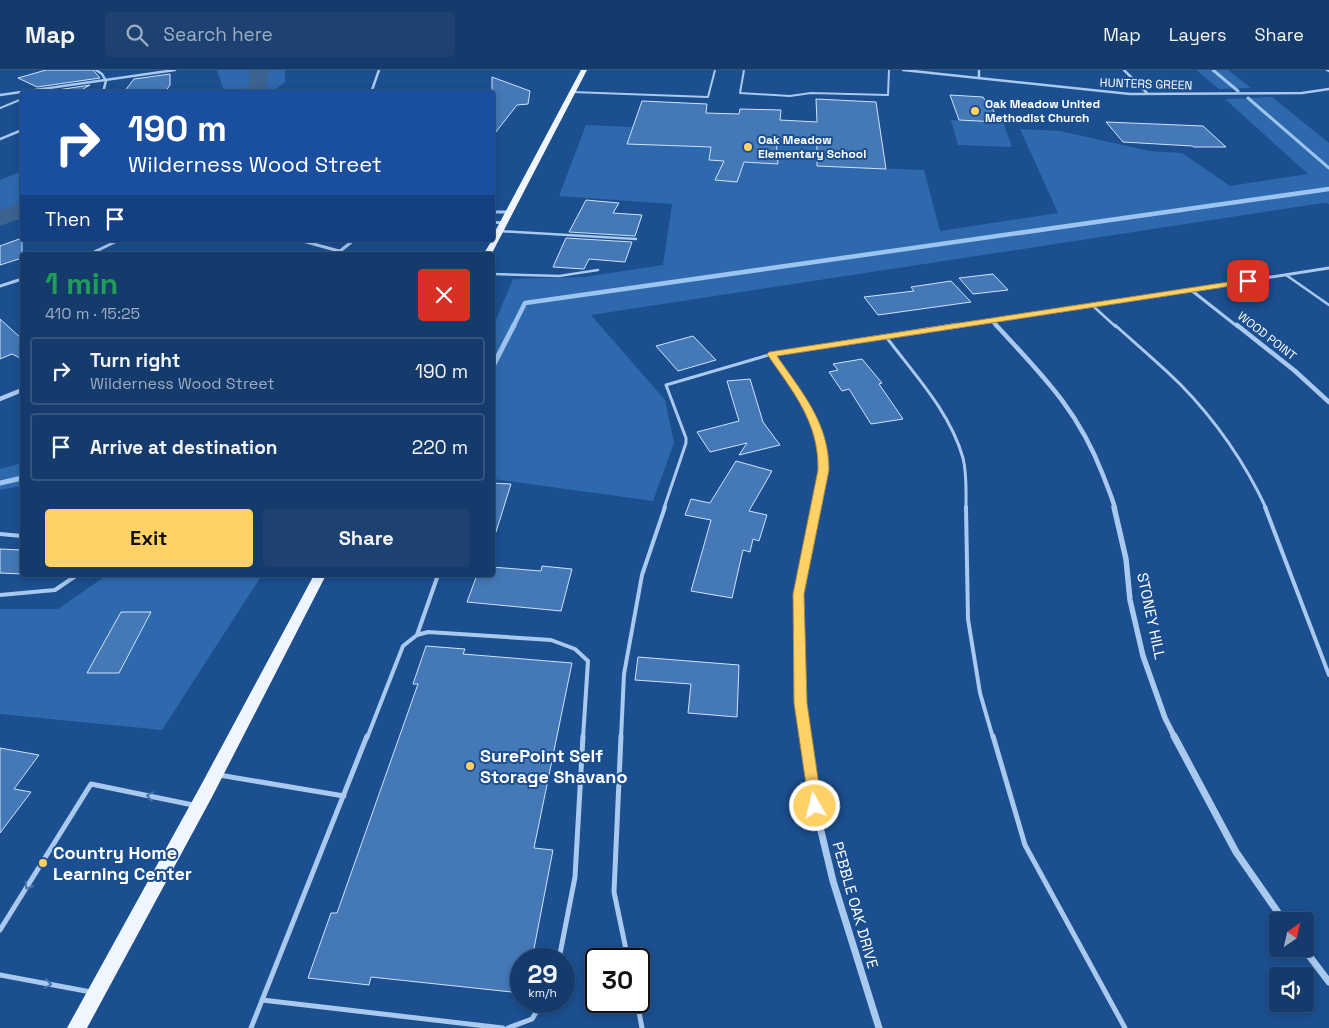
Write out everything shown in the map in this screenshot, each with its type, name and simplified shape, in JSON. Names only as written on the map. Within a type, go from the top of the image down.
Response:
[{"type":"main road","points":[[495,240],[584,70]]},
{"type":"main road","points":[[77,1028],[215,775],[319,577]]},
{"type":"street","points":[[96,70],[106,80],[104,90]]},
{"type":"street","points":[[36,90],[175,70]]},
{"type":"street","points":[[372,90],[379,70]]},
{"type":"street","name":"HUNTERS GREEN","points":[[903,70],[1094,91],[1148,94],[1302,93],[1329,89]]},
{"type":"street","points":[[979,70],[979,78]]},
{"type":"street","points":[[1124,70],[1148,94]]},
{"type":"street","points":[[0,95],[20,92]]},
{"type":"street","points":[[0,139],[20,131]]},
{"type":"street","points":[[495,212],[509,212]]},
{"type":"street","points":[[495,222],[503,223]]},
{"type":"street","points":[[94,252],[114,242]]},
{"type":"street","points":[[306,242],[339,252],[352,242]]},
{"type":"street","points":[[772,354],[992,322],[1329,268]]},
{"type":"street","points":[[0,286],[20,280]]},
{"type":"street","name":"WOOD POINT","points":[[1191,290],[1295,371],[1329,402]]},
{"type":"street","name":"STONEY HILL","points":[[992,322],[1055,389],[1076,418],[1093,449],[1113,501],[1126,559],[1130,600],[1143,656],[1166,718],[1180,751],[1236,852],[1278,912]]},
{"type":"street","name":"PEBBLE OAK DRIVE","points":[[772,354],[806,404],[817,426],[822,446],[824,470],[798,594],[801,703],[815,806],[832,881],[879,1028]]},
{"type":"street","points":[[0,399],[20,391]]},
{"type":"street","points":[[1311,958],[1329,982]]},
{"type":"lane","points":[[572,92],[708,97],[714,70]]},
{"type":"lane","points":[[744,70],[740,93],[790,96],[811,93],[888,96],[889,70]]},
{"type":"lane","points":[[44,90],[50,88]]},
{"type":"lane","points":[[0,108],[20,100]]},
{"type":"lane","points":[[499,231],[636,238]]},
{"type":"lane","points":[[495,274],[550,276],[598,270]]},
{"type":"lane","points":[[1286,275],[1329,304]]},
{"type":"lane","points":[[1094,306],[1180,384],[1212,420],[1251,476],[1273,523],[1329,675]]},
{"type":"lane","points":[[888,338],[943,412],[952,429],[963,459],[966,484],[968,619],[978,684],[1025,846],[1125,1028]]},
{"type":"lane","points":[[626,948],[614,892],[624,674],[642,575],[686,443],[686,438],[666,385],[772,354]]},
{"type":"lane","points":[[0,534],[20,536]]},
{"type":"lane","points":[[0,595],[55,590],[74,577]]},
{"type":"lane","points":[[417,635],[437,577]]},
{"type":"lane","points":[[251,1028],[403,646],[417,635],[428,632],[551,640],[574,649],[588,661],[574,877],[561,948]]},
{"type":"lane","points":[[215,775],[344,796]]},
{"type":"lane","points":[[0,930],[91,784],[198,806]]},
{"type":"lane","points":[[0,975],[96,993]]},
{"type":"lane","points":[[262,1000],[503,1028]]},
{"type":"lane","points":[[508,1028],[532,1019],[536,1013]]},
{"type":"lane","points":[[639,1013],[642,1028]]},
{"type":"shaded area","points":[[217,70],[285,70],[285,82],[275,90],[224,90]]},
{"type":"shaded area","points":[[1196,70],[1228,70],[1251,88],[1219,89]]},
{"type":"shaded area","points":[[1272,97],[1329,143],[1329,204],[1323,203],[591,315],[665,400],[674,443],[653,501],[495,479],[495,322],[513,279],[584,277],[663,265],[672,204],[559,196],[586,125],[633,127],[628,144],[713,136],[709,160],[778,164],[776,137],[817,138],[818,166],[924,170],[940,231],[1058,213],[1020,129],[1060,131],[1149,151],[1182,153],[1230,186],[1308,174],[1225,99]]},
{"type":"shaded area","points":[[951,120],[1003,122],[1012,147],[958,145]]},
{"type":"shaded area","points":[[20,172],[20,218],[0,225],[0,180]]},
{"type":"shaded area","points":[[20,464],[20,486],[0,490],[0,469]]},
{"type":"shaded area","points":[[104,577],[261,577],[162,730],[0,714],[0,609],[58,609]]},
{"type":"building","points":[[46,70],[93,70],[100,78],[37,87],[18,78]]},
{"type":"building","points":[[170,74],[170,85],[166,90],[126,90],[134,79]]},
{"type":"building","points":[[492,77],[530,91],[528,104],[517,105],[495,133],[495,90],[492,90]]},
{"type":"building","points":[[90,85],[81,90],[58,90]]},
{"type":"building","name":"Oak Meadow United Methodist Church","points":[[950,95],[983,97],[986,102],[990,102],[998,122],[959,120]]},
{"type":"building","points":[[816,99],[876,102],[886,169],[817,166],[817,138],[776,137],[778,164],[744,162],[737,182],[715,180],[724,161],[709,160],[711,147],[627,144],[642,101],[707,104],[706,113],[739,114],[740,109],[781,110],[780,120],[817,122]]},
{"type":"building","points":[[1106,122],[1203,126],[1226,147],[1194,147],[1123,142]]},
{"type":"building","points":[[586,200],[619,203],[613,213],[642,215],[635,236],[569,232]]},
{"type":"building","points":[[566,238],[632,242],[625,262],[589,259],[584,269],[553,267]]},
{"type":"building","points":[[20,239],[22,252],[20,252],[20,259],[0,265],[0,246]]},
{"type":"building","points":[[993,274],[1008,290],[973,294],[959,278]]},
{"type":"building","points":[[951,281],[971,302],[878,315],[864,297],[914,291],[911,287]]},
{"type":"building","points":[[0,319],[20,337],[20,358],[12,354],[0,359]]},
{"type":"building","points":[[693,336],[716,360],[678,371],[656,346]]},
{"type":"building","points":[[862,359],[882,383],[879,384],[903,419],[871,424],[849,389],[842,391],[829,372],[838,370],[833,364]]},
{"type":"building","points":[[750,379],[763,422],[780,445],[739,455],[747,443],[710,452],[697,432],[739,421],[727,381]]},
{"type":"building","points":[[736,461],[772,471],[749,511],[767,515],[759,541],[753,539],[750,552],[743,550],[732,598],[691,591],[711,520],[685,515],[691,499],[710,503]]},
{"type":"building","points":[[495,483],[511,484],[496,532]]},
{"type":"building","points":[[0,549],[20,550],[20,574],[0,573]]},
{"type":"building","points":[[542,566],[572,569],[561,611],[467,602],[476,577],[495,577],[495,567],[541,571]]},
{"type":"building","points":[[121,612],[151,612],[119,673],[87,673]]},
{"type":"building","name":"SurePoint Self Storage Shavano","points":[[426,646],[465,649],[463,654],[572,663],[534,848],[553,850],[534,948],[510,948],[510,992],[371,977],[369,985],[308,978],[331,913],[337,913],[418,684],[413,684]]},
{"type":"building","points":[[638,657],[739,665],[737,717],[688,713],[691,684],[635,680]]},
{"type":"building","points":[[0,748],[39,755],[14,789],[31,792],[0,833]]},
{"type":"waterway","points":[[254,90],[258,88],[259,70]]},
{"type":"waterway","points":[[1213,70],[1238,91]]},
{"type":"waterway","points":[[1248,98],[1329,168]]},
{"type":"waterway","points":[[514,325],[525,303],[1329,189]]},
{"type":"waterway","points":[[0,219],[20,210]]},
{"type":"waterway","points":[[495,362],[514,325]]},
{"type":"waterway","points":[[0,483],[20,478]]},
{"type":"place","name":"Oak Meadow United Methodist Church","points":[[975,111]]},
{"type":"place","name":"Oak Meadow Elementary School","points":[[748,147]]},
{"type":"place","name":"SurePoint Self Storage Shavano","points":[[470,766]]},
{"type":"place","name":"Country Home Learning Center","points":[[43,863]]},
{"type":"route","points":[[815,806],[801,703],[798,594],[824,470],[824,454],[817,426],[806,404],[772,354],[888,338],[1248,281]]}]
